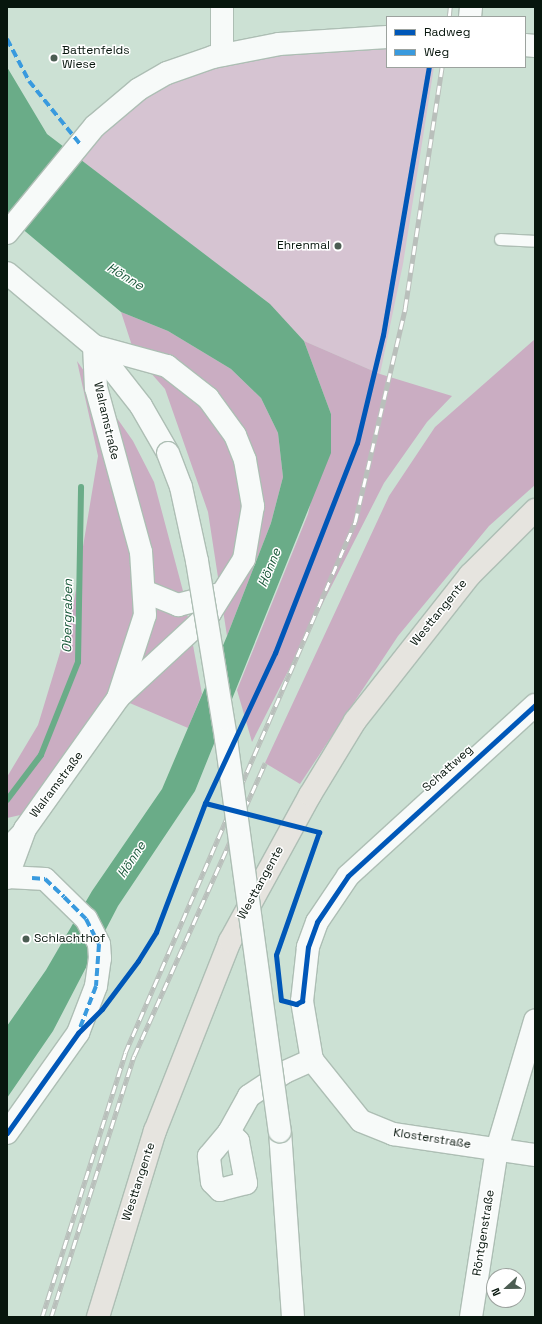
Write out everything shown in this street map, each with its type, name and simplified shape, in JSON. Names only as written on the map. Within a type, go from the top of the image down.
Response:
[{"type":"main road","name":"Westtangente","points":[[98,1317],[155,1131],[230,941],[310,795],[355,721],[470,575],[535,510]]},
{"type":"street","points":[[222,7],[222,55]]},
{"type":"street","points":[[8,231],[95,126],[139,89],[195,62],[222,55],[279,44],[386,37]]},
{"type":"street","points":[[7,273],[94,346],[141,406],[168,454],[181,487],[198,561],[229,754],[280,1131],[294,1315]]},
{"type":"street","name":"Walramstraße","points":[[8,877],[25,829],[118,698],[192,633],[223,593],[244,559],[253,506],[252,483],[235,435],[208,398],[167,366],[94,346],[96,388],[141,552],[146,592],[145,615],[118,698]]},
{"type":"street","points":[[146,592],[178,606],[223,593]]},
{"type":"street","name":"Schattweg","points":[[375,848],[535,705]]},
{"type":"street","name":"Klosterstraße","points":[[375,848],[331,898],[308,947],[302,1000],[312,1060],[361,1121],[393,1134],[535,1155]]},
{"type":"street","points":[[7,1133],[78,1033],[96,986],[99,944],[77,909],[45,879],[8,877]]},
{"type":"street","name":"Röntgenstraße","points":[[471,1317],[497,1149],[535,1021]]},
{"type":"street","points":[[229,1132],[249,1096],[285,1072],[312,1060]]},
{"type":"lane","points":[[500,239],[535,241]]},
{"type":"lane","points":[[7,841],[38,811]]},
{"type":"shaded area","points":[[386,44],[386,68],[434,68],[403,264],[380,374],[304,341],[266,301],[78,158],[120,112],[165,83],[242,58]]},
{"type":"shaded area","points":[[121,312],[168,331],[231,369],[261,398],[278,433],[283,477],[271,523],[227,636],[208,512],[165,389],[135,355]]},
{"type":"shaded area","points":[[535,339],[535,485],[489,526],[398,636],[300,784],[265,763],[389,496],[435,427]]},
{"type":"shaded area","points":[[304,341],[380,374],[452,396],[427,422],[384,483],[252,742],[237,690],[308,514],[331,414]]},
{"type":"shaded area","points":[[77,361],[133,441],[154,482],[183,591],[202,694],[188,728],[118,698],[38,811],[7,818],[7,777],[38,725],[72,613],[98,456]]},
{"type":"water","name":"Hönne","points":[[7,67],[47,134],[270,304],[304,341],[331,414],[331,453],[195,791],[118,906],[53,1031],[7,1098],[7,1026],[46,970],[92,891],[162,789],[227,636],[271,523],[283,477],[278,433],[261,398],[231,369],[168,331],[121,312],[7,216]]},
{"type":"waterway","name":"Obergraben","points":[[7,800],[41,755],[78,662],[81,487]]},
{"type":"railway","points":[[449,16],[450,7]]},
{"type":"railway","points":[[42,1317],[125,1053],[355,522],[405,308],[442,68]]},
{"type":"railway","points":[[51,1317],[134,1056],[265,763]]},
{"type":"marked path","points":[[7,39],[29,81],[80,144]]},
{"type":"marked path","points":[[32,878],[45,879],[64,897],[86,919],[99,944],[96,986],[80,1028]]},
{"type":"cycle path","points":[[7,1133],[78,1033],[102,1009],[138,961],[156,932],[205,803],[275,653],[357,443],[383,335],[429,68]]},
{"type":"cycle path","points":[[205,803],[319,832],[276,955],[281,1000],[296,1004],[302,1001],[308,947],[317,922],[348,876],[535,705]]},
{"type":"place","name":"Battenfelds Wiese","points":[[54,58]]},
{"type":"place","name":"Ehrenmal","points":[[338,246]]},
{"type":"place","name":"Schlachthof","points":[[26,939]]}]
